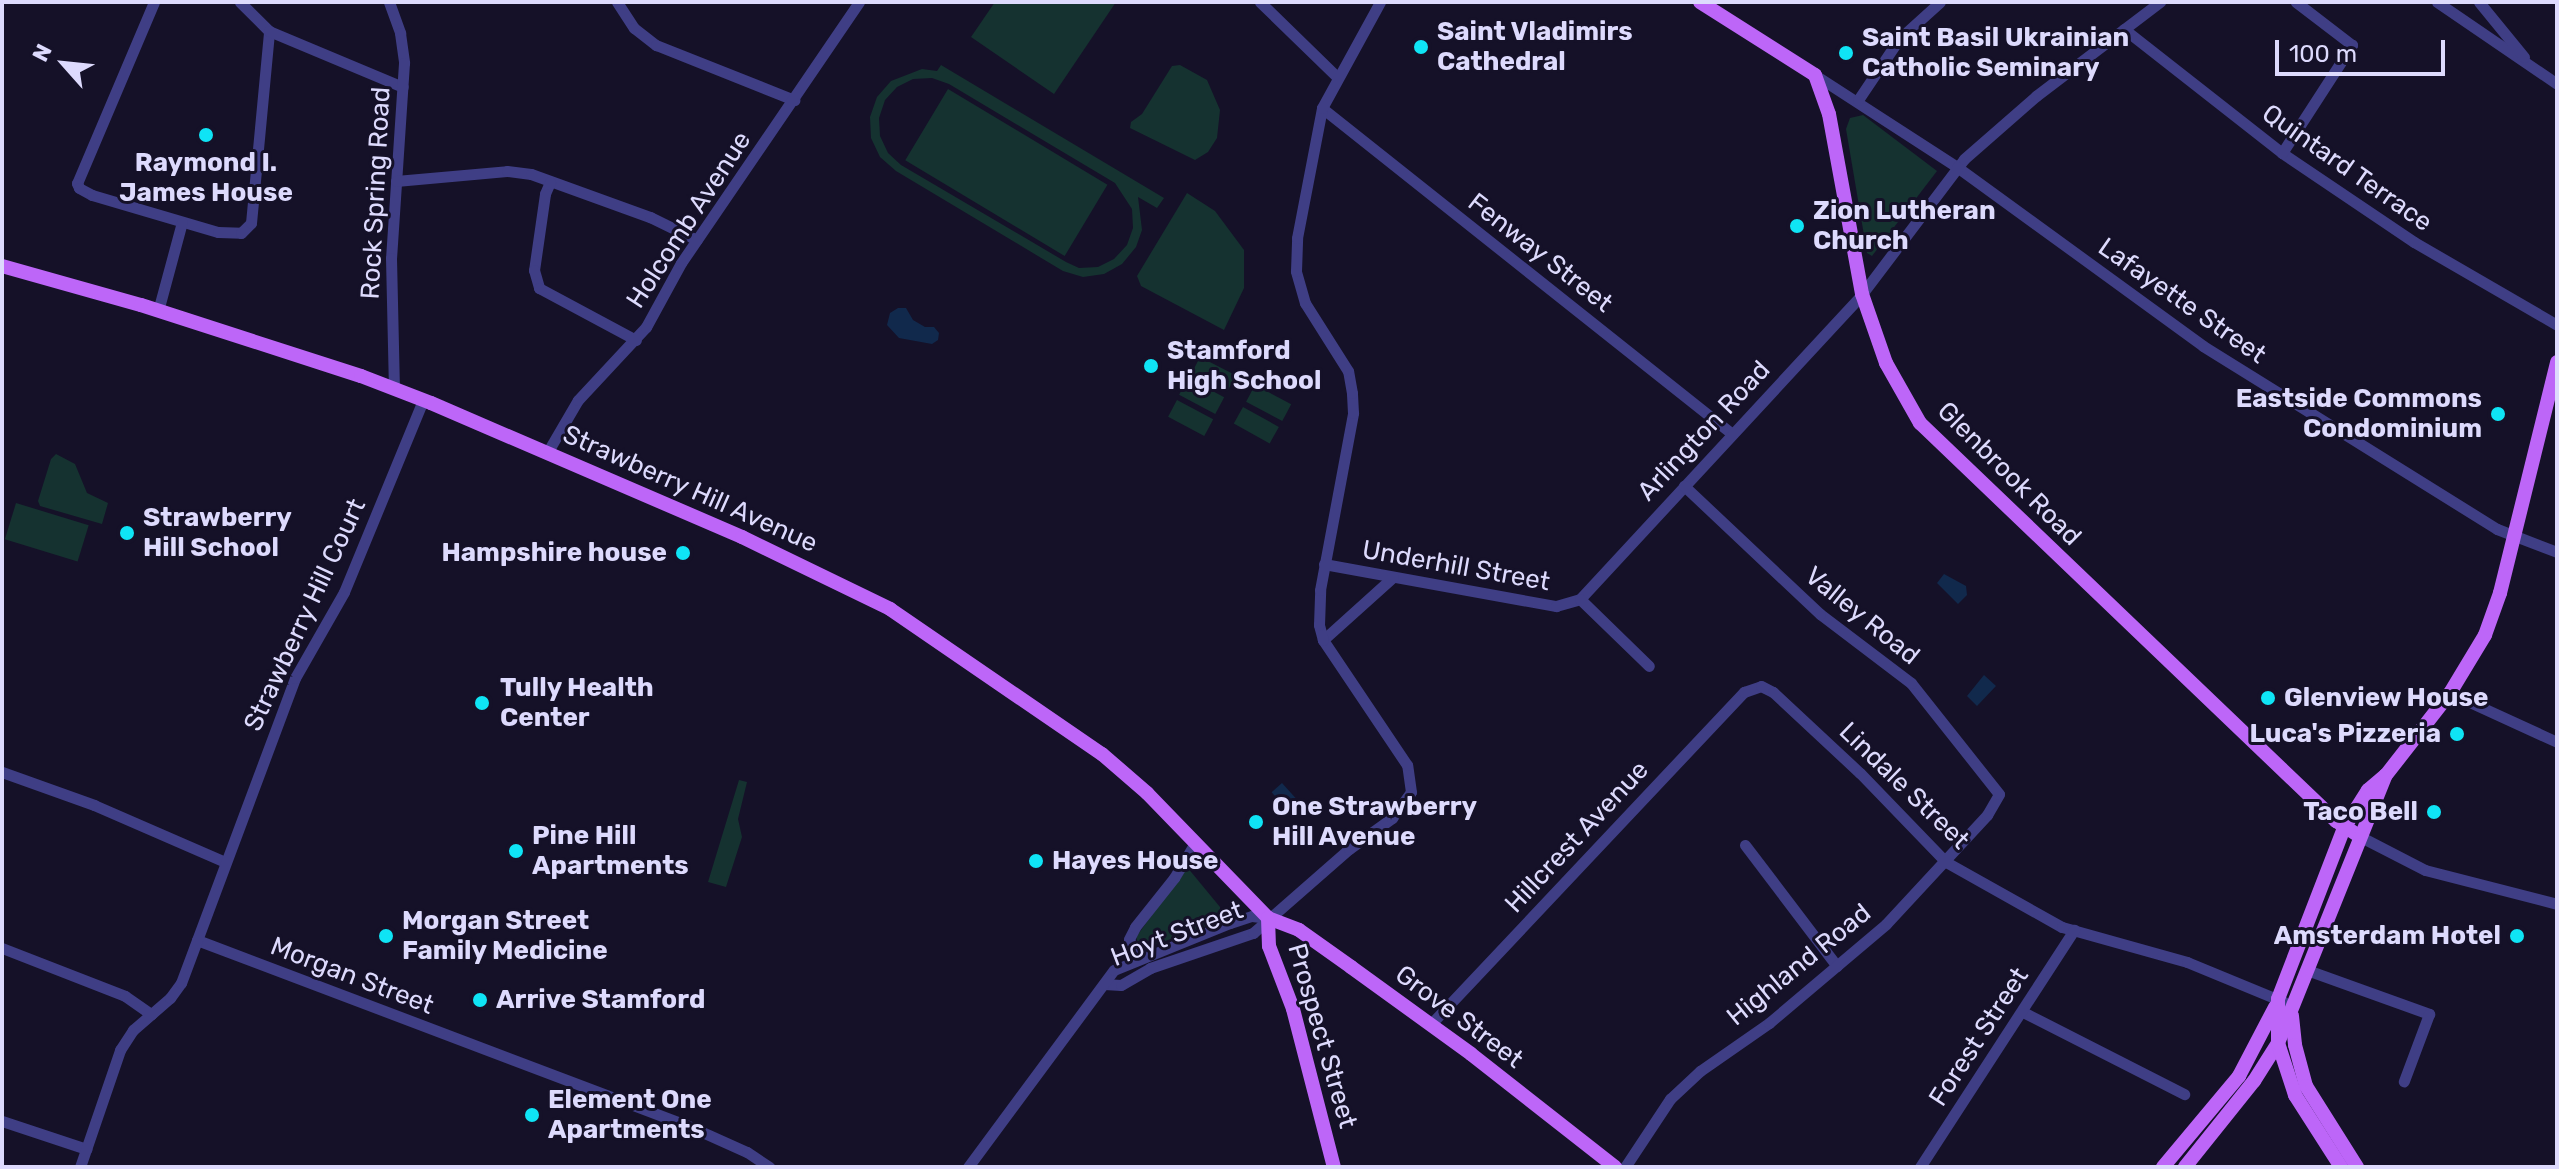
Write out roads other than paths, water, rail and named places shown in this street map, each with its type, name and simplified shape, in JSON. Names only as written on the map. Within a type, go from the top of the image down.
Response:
[{"type":"main road","points":[[1700,2],[1815,75]]},
{"type":"main road","name":"Glenbrook Road","points":[[1815,75],[1829,114],[1862,294],[1886,363],[1922,425],[2344,828],[2359,836]]},
{"type":"main road","name":"Strawberry Hill Avenue","points":[[2,266],[158,311],[423,400],[800,564],[890,609],[1102,754],[1147,793],[1268,918]]},
{"type":"main road","points":[[2163,1167],[2239,1076],[2278,999],[2344,828],[2368,790],[2386,775],[2450,693],[2485,635],[2514,535],[2557,362]]},
{"type":"main road","points":[[2185,1167],[2254,1081],[2278,1043],[2359,836],[2379,800],[2386,775]]},
{"type":"main road","name":"Grove Street","points":[[1268,918],[1299,930],[1430,1025],[1615,1167]]},
{"type":"main road","name":"Prospect Street","points":[[1268,918],[1269,946],[1293,1009],[1334,1167]]},
{"type":"main road","points":[[2278,999],[2278,1043],[2295,1095],[2341,1167]]},
{"type":"main road","points":[[2293,1009],[2295,1045],[2306,1086],[2357,1167]]},
{"type":"street","points":[[154,2],[78,174],[79,188],[182,222],[236,234],[246,231],[251,223],[269,31]]},
{"type":"street","points":[[240,2],[269,31],[403,87]]},
{"type":"street","name":"Rock Spring Road","points":[[389,2],[403,47],[391,258],[394,389]]},
{"type":"street","points":[[617,2],[634,28],[656,45],[794,100]]},
{"type":"street","name":"Holcomb Avenue","points":[[547,453],[578,400],[636,340],[697,240],[859,2]]},
{"type":"street","points":[[1260,2],[1337,77]]},
{"type":"street","points":[[1268,918],[1349,849],[1392,818],[1405,805],[1411,792],[1407,765],[1323,640],[1318,613],[1324,564],[1353,403],[1348,371],[1305,303],[1296,271],[1297,238],[1322,108],[1380,2]]},
{"type":"street","points":[[1858,100],[1899,39],[1940,2]]},
{"type":"street","name":"Arlington Road","points":[[1580,599],[1862,294],[1957,167],[2036,96],[2160,2]]},
{"type":"street","points":[[2282,153],[2352,45],[2296,2]]},
{"type":"street","points":[[2437,2],[2557,84]]},
{"type":"street","points":[[2469,24],[2480,4],[2510,36],[2528,63]]},
{"type":"street","name":"Quintard Terrace","points":[[2124,29],[2282,153],[2414,242],[2557,325]]},
{"type":"street","name":"Lafayette Street","points":[[1815,75],[1957,167],[2203,346],[2497,529],[2557,552]]},
{"type":"street","name":"Fenway Street","points":[[1322,108],[1731,433]]},
{"type":"street","points":[[396,181],[507,171],[550,182],[650,217],[697,240]]},
{"type":"street","points":[[550,182],[534,270],[539,288],[636,340]]},
{"type":"street","points":[[158,311],[182,222]]},
{"type":"street","name":"Strawberry Hill Court","points":[[197,940],[295,678],[344,592],[423,400]]},
{"type":"street","name":"Valley Road","points":[[1684,486],[1846,636],[1911,683],[1999,794]]},
{"type":"street","name":"Underhill Street","points":[[1324,564],[1556,606],[1580,599],[1649,666]]},
{"type":"street","points":[[1323,640],[1393,577]]},
{"type":"street","name":"Lindale Street","points":[[1761,686],[1773,692],[1860,773],[1946,862],[2074,930],[2187,962],[2278,999],[2293,1009]]},
{"type":"street","name":"Hillcrest Avenue","points":[[1430,1025],[1744,692],[1761,686]]},
{"type":"street","points":[[2450,693],[2557,742]]},
{"type":"street","points":[[2,772],[94,805],[225,862]]},
{"type":"street","name":"Highland Road","points":[[1625,1167],[1670,1099],[1700,1071],[1769,1023],[1886,924],[1987,815],[1999,794]]},
{"type":"street","points":[[2359,836],[2425,870],[2557,904]]},
{"type":"street","name":"Hoyt Street","points":[[1137,960],[1129,939],[1174,878],[1195,843]]},
{"type":"street","points":[[1745,845],[1837,966]]},
{"type":"street","name":"Hoyt Street","points":[[968,1167],[1114,970],[1231,923],[1252,916],[1268,918]]},
{"type":"street","name":"Hoyt Street","points":[[1104,984],[1121,985],[1150,968],[1253,933],[1268,918]]},
{"type":"street","name":"Forest Street","points":[[1920,1167],[2074,930]]},
{"type":"street","points":[[80,1167],[120,1050],[133,1030],[181,983],[197,940]]},
{"type":"street","name":"Morgan Street","points":[[197,940],[691,1127],[747,1152],[769,1167]]},
{"type":"street","points":[[2,948],[125,996],[151,1014]]},
{"type":"street","points":[[2307,970],[2429,1014],[2404,1081]]},
{"type":"street","points":[[2023,1012],[2184,1094]]},
{"type":"street","points":[[2,1121],[86,1149]]},
{"type":"water","points":[[906,308],[913,320],[925,327],[934,327],[939,333],[938,340],[932,344],[899,338],[887,325],[890,313]]},
{"type":"water","points":[[1944,574],[1966,586],[1967,595],[1958,604],[1937,583]]},
{"type":"water","points":[[1984,675],[1996,686],[1977,706],[1967,696]]},
{"type":"water","points":[[1282,783],[1300,803],[1290,812],[1272,792]]},
{"type":"place","name":"Saint Vladimirs Cathedral","points":[[1421,47]]},
{"type":"place","name":"Saint Basil Ukrainian Catholic Seminary","points":[[1846,53]]},
{"type":"place","name":"Raymond I. James House","points":[[206,135]]},
{"type":"place","name":"Zion Lutheran Church","points":[[1797,226]]},
{"type":"place","name":"Stamford High School","points":[[1151,366]]},
{"type":"place","name":"Eastside Commons Condominium","points":[[2498,414]]},
{"type":"place","name":"Strawberry Hill School","points":[[127,533]]},
{"type":"place","name":"Hampshire house","points":[[683,553]]},
{"type":"place","name":"Glenview House","points":[[2268,698]]},
{"type":"place","name":"Tully Health Center","points":[[482,703]]},
{"type":"place","name":"Luca's Pizzeria","points":[[2457,734]]},
{"type":"place","name":"Taco Bell","points":[[2434,812]]},
{"type":"place","name":"One Strawberry Hill Avenue","points":[[1256,822]]},
{"type":"place","name":"Pine Hill Apartments","points":[[516,851]]},
{"type":"place","name":"Hayes House","points":[[1036,861]]},
{"type":"place","name":"Morgan Street Family Medicine","points":[[386,936]]},
{"type":"place","name":"Amsterdam Hotel","points":[[2517,936]]},
{"type":"place","name":"Arrive Stamford","points":[[480,1000]]},
{"type":"place","name":"Element One Apartments","points":[[532,1115]]}]
